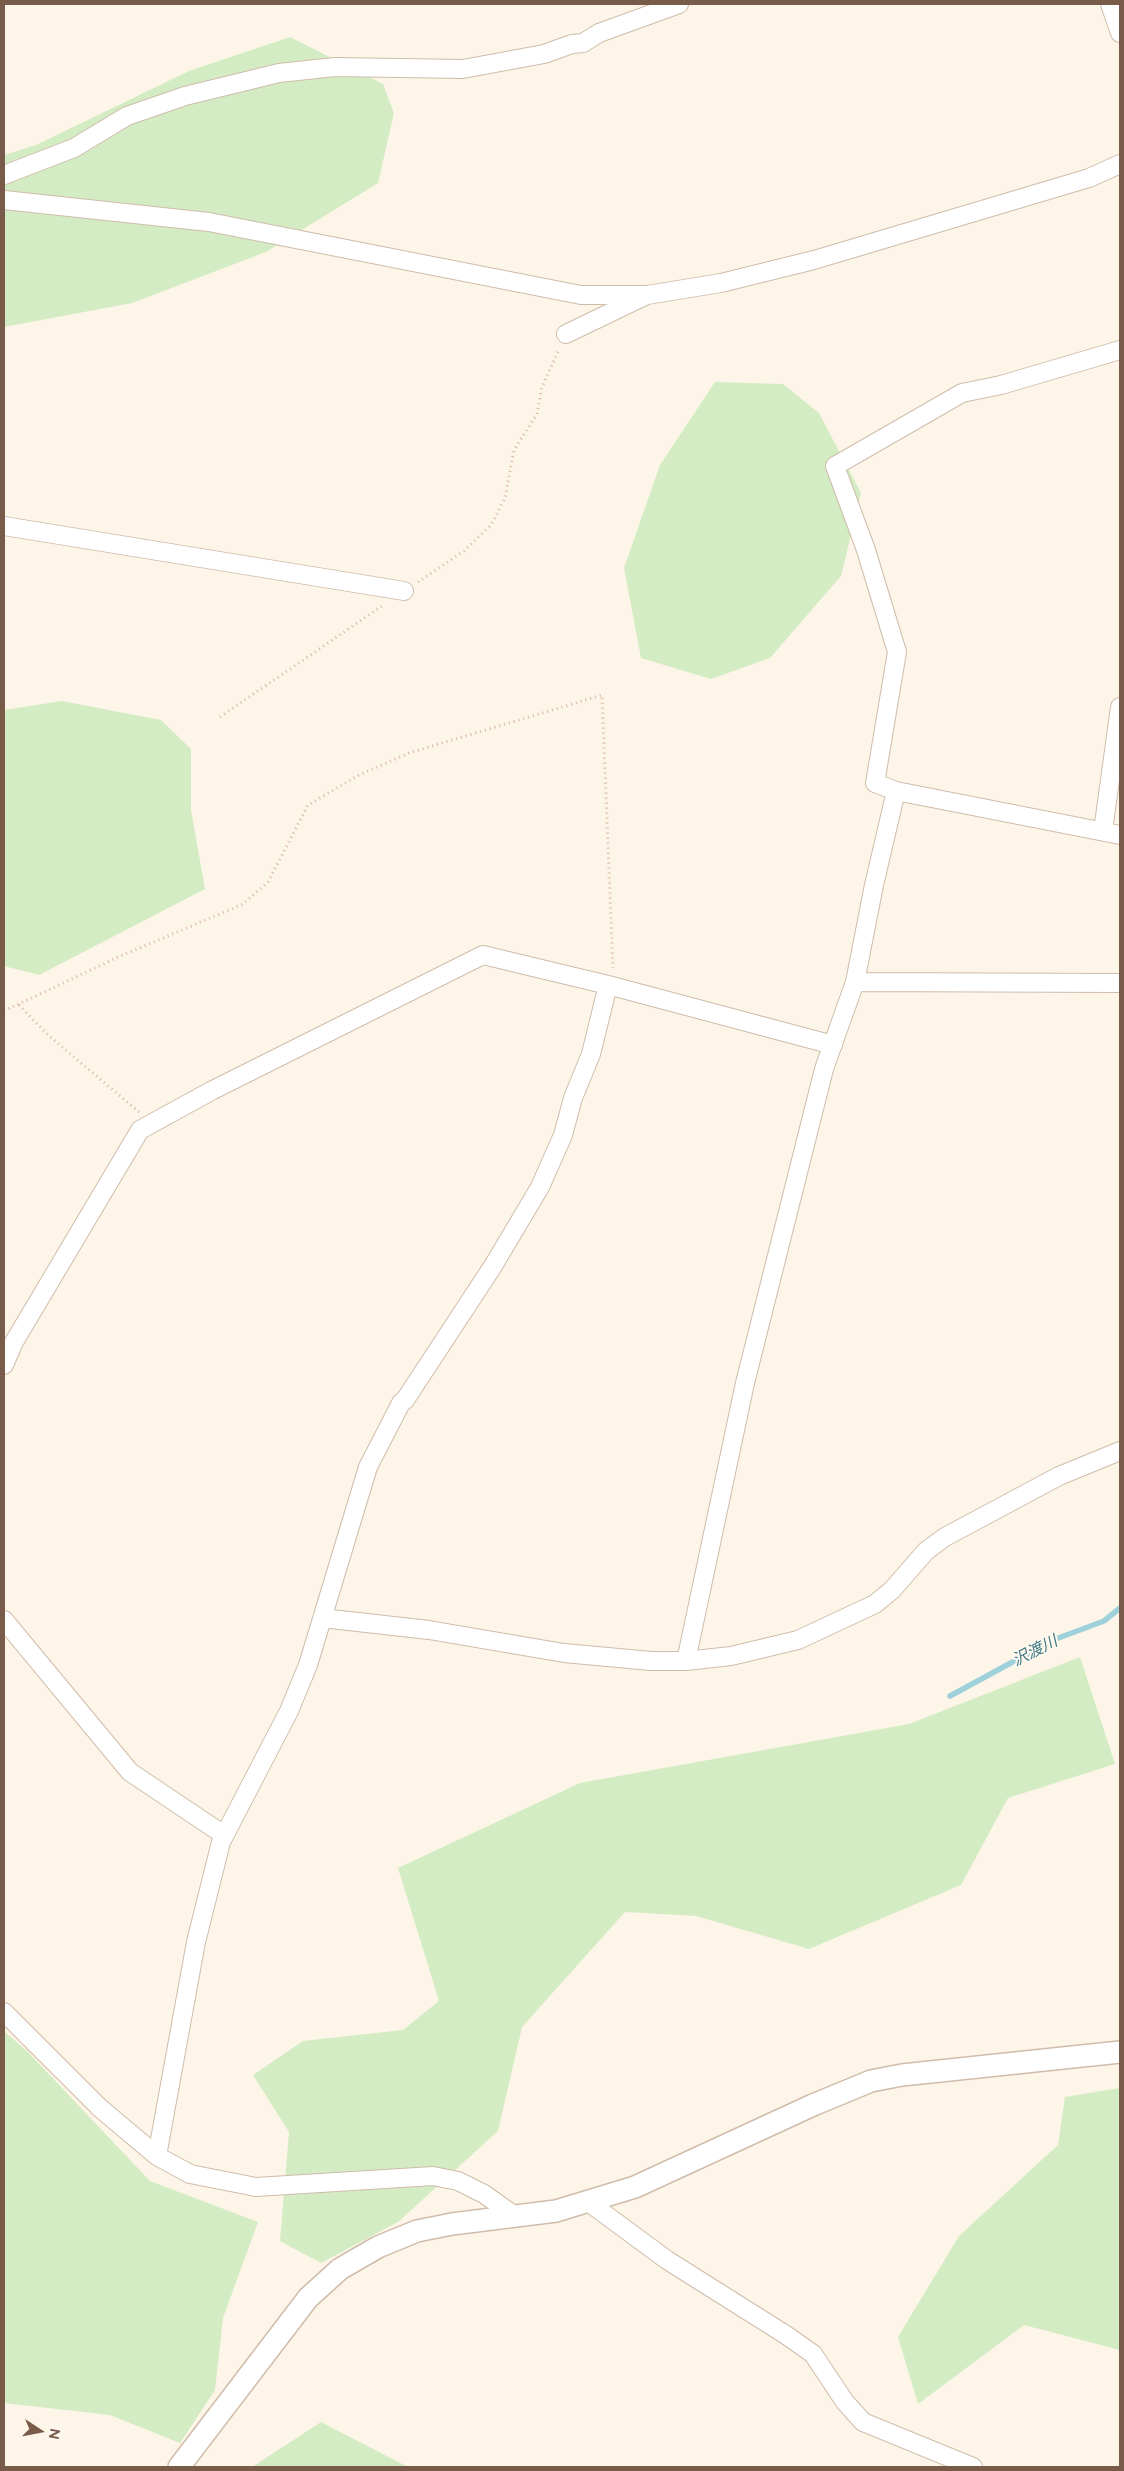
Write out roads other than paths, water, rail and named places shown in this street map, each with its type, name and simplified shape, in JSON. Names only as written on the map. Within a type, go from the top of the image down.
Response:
[{"type":"street","points":[[4,176],[74,148],[127,116],[185,96],[279,73],[335,66],[463,69],[544,54],[572,44],[583,43],[599,33],[679,4]]},
{"type":"street","points":[[1110,4],[1120,33]]},
{"type":"street","points":[[4,200],[209,222],[581,295],[646,295],[721,283],[814,260],[1089,178],[1120,164]]},
{"type":"street","points":[[566,334],[646,295]]},
{"type":"street","points":[[1120,350],[1001,385],[962,393],[835,466],[866,550],[897,652],[875,783],[896,791],[1120,835]]},
{"type":"street","points":[[4,526],[404,591]]},
{"type":"street","points":[[1103,831],[1120,707]]},
{"type":"street","points":[[686,1661],[745,1383],[799,1165],[833,1045],[855,982],[874,885],[896,791]]},
{"type":"street","points":[[4,1365],[9,1338],[140,1130],[212,1091],[483,955],[608,985],[833,1045]]},
{"type":"street","points":[[855,982],[1120,983]]},
{"type":"street","points":[[157,2156],[196,1942],[224,1836],[289,1710],[308,1665],[368,1467],[401,1403],[405,1400],[493,1266],[540,1187],[563,1135],[573,1098],[591,1054],[608,985]]},
{"type":"street","points":[[322,1618],[430,1630],[564,1653],[651,1662],[686,1661],[731,1656],[798,1640],[875,1604],[892,1590],[926,1551],[945,1537],[1059,1476],[1120,1450]]},
{"type":"street","points":[[4,1620],[130,1772],[224,1836]]},
{"type":"street","points":[[4,2012],[100,2108],[157,2156],[190,2174],[256,2187],[433,2176],[458,2181],[484,2194],[515,2216]]},
{"type":"street","points":[[179,2467],[308,2298],[340,2269],[378,2246],[417,2231],[556,2211],[635,2187],[813,2105],[871,2082],[902,2075],[1120,2052]]},
{"type":"street","points":[[588,2201],[667,2260],[813,2354],[845,2402],[863,2422],[973,2467]]},
{"type":"waterway","name":"沢渡川","points":[[950,1696],[1053,1640],[1104,1621],[1120,1608]]}]
